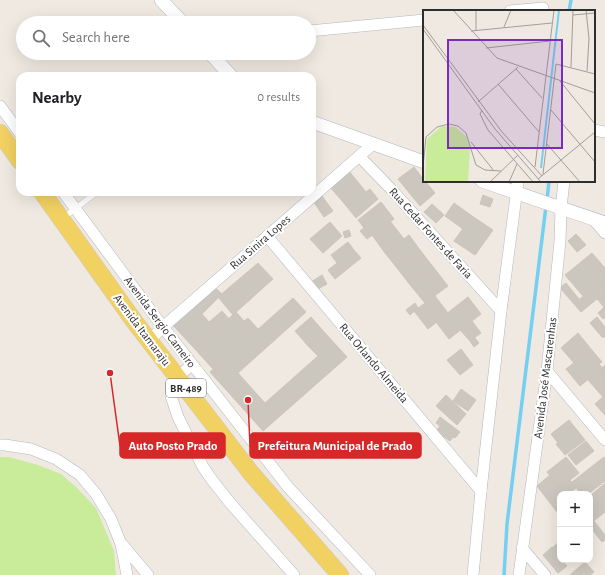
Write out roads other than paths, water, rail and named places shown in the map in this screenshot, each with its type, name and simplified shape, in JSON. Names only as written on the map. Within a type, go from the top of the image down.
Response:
[{"type":"main road","points":[[0,133],[16,155]]},
{"type":"main road","name":"Avenida Itamaraju","points":[[45,196],[150,341],[251,473],[340,575]]},
{"type":"street","points":[[161,0],[176,16]]},
{"type":"street","points":[[517,10],[543,6]]},
{"type":"street","points":[[316,31],[423,20]]},
{"type":"street","points":[[216,60],[227,72]]},
{"type":"street","points":[[0,106],[16,128]]},
{"type":"street","points":[[316,123],[423,162]]},
{"type":"street","points":[[595,130],[605,132]]},
{"type":"street","name":"Rua Sinira Lopes","points":[[316,193],[373,144]]},
{"type":"street","name":"Rua Cedar Fontes de Faria","points":[[359,156],[391,189],[501,311]]},
{"type":"street","points":[[488,182],[517,187],[529,197],[599,221],[605,233]]},
{"type":"street","name":"Avenida José Mascarenhas","points":[[519,575],[547,371],[560,241],[558,207],[564,182]]},
{"type":"street","points":[[473,575],[501,311],[517,187]]},
{"type":"street","name":"Avenida Sergio Cameiro","points":[[66,196],[163,327],[288,487],[370,575]]},
{"type":"street","name":"Rua Sinira Lopes","points":[[150,341],[163,327],[313,196]]},
{"type":"street","name":"Rua Orlando Almeida","points":[[267,236],[481,491]]},
{"type":"street","points":[[192,365],[172,383],[171,396],[178,417],[203,466],[212,480],[231,504],[294,575]]},
{"type":"street","points":[[547,371],[605,440]]},
{"type":"street","points":[[0,445],[31,449],[56,459],[80,475],[96,494],[111,519],[120,542],[127,575]]},
{"type":"street","points":[[120,542],[148,575]]},
{"type":"street","points":[[522,548],[545,575]]},
{"type":"lane","points":[[61,219],[92,196]]},
{"type":"waterway","points":[[569,10],[571,0]]},
{"type":"waterway","points":[[547,200],[549,182]]},
{"type":"waterway","points":[[504,575],[507,524],[546,206]]},
{"type":"place","name":"Auto Posto Prado","points":[[110,373]]},
{"type":"place","name":"Prefeitura Municipal de Prado","points":[[248,400]]}]
